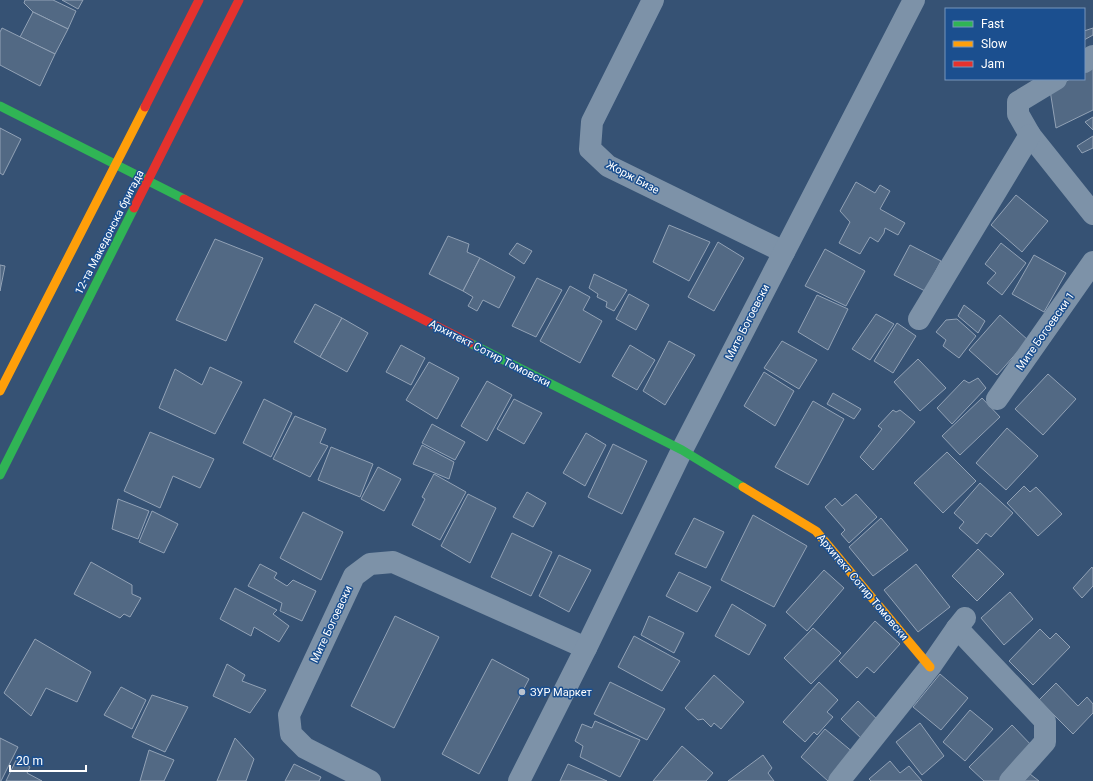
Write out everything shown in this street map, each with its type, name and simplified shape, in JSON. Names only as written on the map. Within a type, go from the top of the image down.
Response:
[{"type":"street","points":[[0,391],[199,0]]},
{"type":"street","name":"12-та Македонска бригада","points":[[0,475],[239,0]]},
{"type":"street","name":"Жорж Бизе","points":[[653,0],[592,122],[590,149],[608,166],[784,252]]},
{"type":"street","name":"Мите Богоевски","points":[[519,781],[586,648],[682,450],[914,0]]},
{"type":"street","points":[[1054,80],[1018,102],[1018,114],[1030,136],[1093,214]]},
{"type":"street","name":"Архитект Сотир Томовски","points":[[0,106],[682,450],[816,531],[930,667]]},
{"type":"street","points":[[919,319],[1030,136]]},
{"type":"street","name":"Мите Богоевски 1","points":[[997,399],[1093,262]]},
{"type":"street","name":"Мите Богоевски","points":[[370,781],[305,748],[291,734],[289,715],[354,576],[370,564],[393,562],[586,648]]},
{"type":"street","points":[[839,781],[930,667],[961,623],[1045,721],[1045,742],[1010,781]]},
{"type":"building","points":[[25,0],[53,0],[76,11],[68,29],[33,12],[24,3]]},
{"type":"building","points":[[62,0],[83,0],[78,9]]},
{"type":"building","points":[[33,12],[68,29],[55,54],[20,37]]},
{"type":"building","points":[[2,28],[55,54],[40,86],[0,65],[0,32]]},
{"type":"building","points":[[1093,28],[1093,35],[1085,39],[1085,31]]},
{"type":"building","points":[[1093,66],[1093,110],[1056,128],[1050,90],[1068,80],[1085,80],[1085,70]]},
{"type":"building","points":[[1093,117],[1093,130],[1085,122]]},
{"type":"building","points":[[0,128],[21,139],[3,175],[0,173]]},
{"type":"building","points":[[1093,136],[1093,148],[1082,153],[1077,146]]},
{"type":"building","points":[[856,182],[875,193],[880,185],[890,191],[880,209],[905,223],[898,235],[885,228],[884,233],[878,242],[870,237],[860,254],[839,243],[850,222],[840,211]]},
{"type":"building","points":[[1016,195],[1048,221],[1022,252],[991,225]]},
{"type":"building","points":[[669,225],[710,242],[689,281],[653,262]]},
{"type":"building","points":[[448,236],[469,244],[467,252],[480,258],[463,291],[429,274]]},
{"type":"building","points":[[215,239],[263,258],[226,341],[176,320]]},
{"type":"building","points":[[718,242],[744,258],[714,311],[688,297]]},
{"type":"building","points":[[517,243],[532,251],[524,264],[509,254]]},
{"type":"building","points":[[1001,243],[1026,263],[1002,295],[987,283],[996,273],[985,264]]},
{"type":"building","points":[[910,245],[941,261],[925,291],[894,275]]},
{"type":"building","points":[[825,249],[865,271],[846,306],[805,286]]},
{"type":"building","points":[[1034,255],[1066,273],[1044,312],[1012,294]]},
{"type":"building","points":[[480,258],[515,277],[499,308],[483,300],[477,311],[468,306],[473,297],[463,291]]},
{"type":"building","points":[[0,265],[5,266],[0,291]]},
{"type":"building","points":[[594,274],[627,290],[614,311],[606,307],[607,302],[597,297],[598,294],[589,288]]},
{"type":"building","points":[[537,278],[562,290],[536,337],[512,326]]},
{"type":"building","points":[[570,286],[590,297],[583,310],[602,321],[580,363],[540,341]]},
{"type":"building","points":[[629,294],[649,305],[636,330],[616,319]]},
{"type":"building","points":[[817,295],[848,309],[828,350],[798,332]]},
{"type":"building","points":[[315,304],[342,318],[320,357],[294,342]]},
{"type":"building","points":[[964,305],[985,321],[978,333],[958,316]]},
{"type":"building","points":[[876,314],[894,324],[870,360],[852,349]]},
{"type":"building","points":[[1000,315],[1028,340],[997,375],[969,350]]},
{"type":"building","points":[[342,318],[368,333],[347,372],[320,357]]},
{"type":"building","points":[[957,319],[976,336],[959,358],[943,346],[946,340],[936,332],[946,320]]},
{"type":"building","points":[[897,323],[916,336],[893,373],[874,361]]},
{"type":"building","points":[[669,341],[695,355],[665,405],[643,391]]},
{"type":"building","points":[[782,341],[817,360],[799,389],[764,368]]},
{"type":"building","points":[[401,345],[425,358],[411,385],[386,372]]},
{"type":"building","points":[[630,345],[655,360],[637,390],[612,376]]},
{"type":"building","points":[[918,359],[946,388],[920,411],[894,382]]},
{"type":"building","points":[[429,362],[459,378],[437,419],[406,400]]},
{"type":"building","points":[[210,367],[242,382],[215,434],[159,408],[175,369],[202,385]]},
{"type":"building","points":[[764,372],[794,391],[775,426],[744,406]]},
{"type":"building","points":[[1048,374],[1076,399],[1043,435],[1015,409]]},
{"type":"building","points":[[978,378],[986,388],[952,424],[937,408],[964,380],[969,383]]},
{"type":"building","points":[[487,381],[512,395],[487,441],[461,426]]},
{"type":"building","points":[[833,393],[861,409],[854,419],[827,404]]},
{"type":"building","points":[[982,398],[1000,417],[960,455],[942,436]]},
{"type":"building","points":[[264,399],[292,413],[271,457],[243,443]]},
{"type":"building","points":[[514,399],[542,413],[524,444],[497,429]]},
{"type":"building","points":[[813,401],[844,419],[808,485],[775,467]]},
{"type":"building","points":[[893,410],[896,412],[900,410],[915,422],[873,470],[860,457],[882,429],[878,426]]},
{"type":"building","points":[[295,416],[326,429],[320,443],[328,446],[310,477],[273,459]]},
{"type":"building","points":[[432,424],[465,442],[455,460],[422,443]]},
{"type":"building","points":[[1007,428],[1038,456],[1006,490],[976,463]]},
{"type":"building","points":[[150,432],[214,459],[200,488],[173,476],[160,508],[124,491]]},
{"type":"building","points":[[586,433],[606,445],[585,486],[563,473]]},
{"type":"building","points":[[613,444],[647,461],[622,514],[588,497]]},
{"type":"building","points":[[422,445],[454,462],[449,479],[413,464]]},
{"type":"building","points":[[331,447],[373,464],[360,497],[318,480]]},
{"type":"building","points":[[947,452],[976,481],[943,513],[914,483]]},
{"type":"building","points":[[378,467],[401,479],[384,511],[361,499]]},
{"type":"building","points":[[434,474],[466,492],[440,540],[412,525],[425,499],[422,497]]},
{"type":"building","points":[[980,483],[1013,513],[991,537],[986,533],[977,544],[959,528],[964,522],[954,513]]},
{"type":"building","points":[[1024,486],[1030,492],[1036,487],[1062,514],[1038,536],[1007,503]]},
{"type":"building","points":[[527,492],[546,503],[533,527],[513,517]]},
{"type":"building","points":[[468,494],[496,508],[470,563],[441,546]]},
{"type":"building","points":[[856,494],[877,517],[849,543],[841,534],[845,530],[825,507],[835,498],[842,506]]},
{"type":"building","points":[[118,499],[149,511],[138,539],[112,529]]},
{"type":"building","points":[[152,511],[178,524],[164,553],[139,542]]},
{"type":"building","points":[[303,512],[343,532],[321,580],[280,558]]},
{"type":"building","points":[[753,515],[807,546],[774,607],[721,580]]},
{"type":"building","points":[[694,518],[724,532],[706,568],[675,554]]},
{"type":"building","points":[[881,518],[908,550],[873,576],[849,547]]},
{"type":"building","points":[[512,533],[552,552],[531,596],[491,577]]},
{"type":"building","points":[[978,549],[1004,574],[977,601],[952,576]]},
{"type":"building","points":[[559,555],[591,570],[569,612],[539,596]]},
{"type":"building","points":[[91,562],[132,585],[132,594],[141,598],[130,617],[124,614],[120,618],[74,594]]},
{"type":"building","points":[[260,564],[277,573],[274,578],[287,586],[293,580],[316,591],[302,621],[280,611],[282,603],[248,586]]},
{"type":"building","points":[[916,564],[950,607],[918,632],[884,590]]},
{"type":"building","points":[[1092,567],[1093,586],[1082,598],[1073,588]]},
{"type":"building","points":[[824,570],[844,588],[807,631],[786,612]]},
{"type":"building","points":[[679,572],[711,587],[697,612],[666,596]]},
{"type":"building","points":[[235,588],[277,610],[273,614],[289,626],[279,642],[254,627],[251,636],[220,619]]},
{"type":"building","points":[[1010,592],[1033,619],[1004,645],[981,618]]},
{"type":"building","points":[[732,604],[766,625],[749,655],[715,636]]},
{"type":"building","points":[[395,616],[439,637],[394,728],[351,706]]},
{"type":"building","points":[[649,616],[684,633],[674,653],[641,635]]},
{"type":"building","points":[[875,621],[900,644],[874,673],[867,667],[857,678],[839,661]]},
{"type":"building","points":[[813,628],[841,653],[811,684],[784,658]]},
{"type":"building","points":[[1040,629],[1050,639],[1056,633],[1070,647],[1033,685],[1009,661]]},
{"type":"building","points":[[634,636],[680,661],[662,691],[618,667]]},
{"type":"building","points":[[35,639],[91,672],[77,702],[46,688],[31,716],[4,693]]},
{"type":"building","points":[[492,659],[529,679],[479,774],[442,754]]},
{"type":"building","points":[[227,664],[245,675],[242,681],[266,690],[250,713],[213,696]]},
{"type":"building","points":[[940,674],[968,698],[941,730],[913,707]]},
{"type":"building","points":[[714,675],[744,702],[721,729],[714,723],[711,727],[703,719],[698,720],[685,708]]},
{"type":"building","points":[[610,682],[665,709],[647,740],[594,714]]},
{"type":"building","points":[[819,682],[838,700],[827,712],[833,717],[817,735],[814,732],[805,742],[783,722]]},
{"type":"building","points":[[1056,683],[1078,706],[1087,697],[1093,704],[1093,713],[1073,734],[1039,700]]},
{"type":"building","points":[[121,687],[146,700],[132,729],[104,715]]},
{"type":"building","points":[[152,695],[188,707],[165,752],[132,737]]},
{"type":"building","points":[[858,701],[881,723],[864,741],[841,719]]},
{"type":"building","points":[[970,710],[993,729],[965,761],[943,742]]},
{"type":"building","points":[[595,721],[640,740],[620,777],[580,757],[583,746],[575,741],[582,724],[592,728]]},
{"type":"building","points":[[920,723],[944,756],[922,775],[896,742]]},
{"type":"building","points":[[1012,725],[1034,748],[1001,781],[984,781],[969,767]]},
{"type":"building","points":[[825,729],[854,753],[828,781],[801,757]]},
{"type":"building","points":[[0,738],[18,747],[1,781],[0,781]]},
{"type":"building","points":[[235,738],[254,759],[246,781],[217,781]]},
{"type":"building","points":[[682,746],[713,773],[706,781],[653,781]]},
{"type":"building","points":[[149,750],[174,760],[164,781],[140,781]]},
{"type":"building","points":[[763,755],[772,768],[768,773],[774,781],[728,781]]},
{"type":"building","points":[[17,758],[30,767],[27,773],[42,781],[6,781]]},
{"type":"building","points":[[890,761],[900,773],[909,766],[922,781],[871,781],[869,779]]},
{"type":"building","points":[[294,764],[321,777],[319,781],[285,781]]},
{"type":"building","points":[[568,764],[607,781],[560,781]]},
{"type":"building","points":[[1030,774],[1039,781],[1024,781]]},
{"type":"traffic: fast","points":[[0,106],[184,199]]},
{"type":"traffic: fast","points":[[0,475],[134,208]]},
{"type":"traffic: fast","points":[[470,343],[682,450],[743,487]]},
{"type":"traffic: slow","points":[[0,391],[145,107]]},
{"type":"traffic: slow","points":[[743,487],[816,531],[930,667]]},
{"type":"traffic: jam","points":[[145,107],[199,0]]},
{"type":"traffic: jam","points":[[134,208],[239,0]]},
{"type":"traffic: jam","points":[[184,199],[470,343]]},
{"type":"place","name":"ЗУР Маркет","points":[[522,692]]}]
